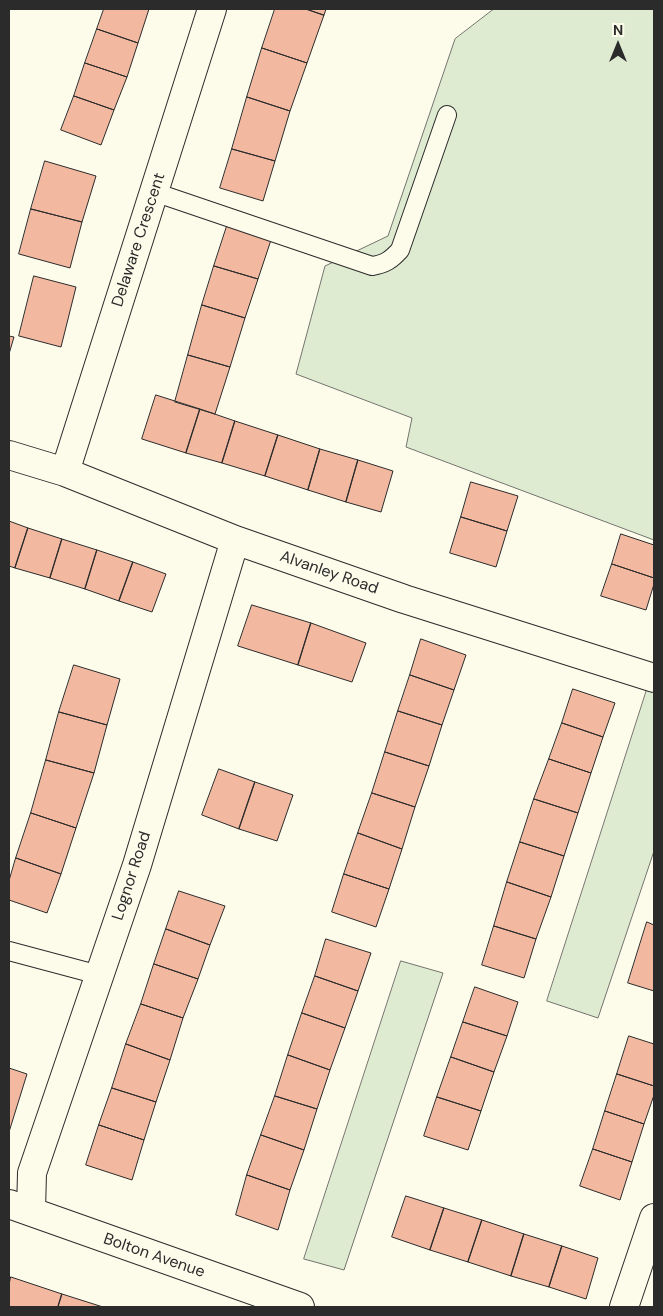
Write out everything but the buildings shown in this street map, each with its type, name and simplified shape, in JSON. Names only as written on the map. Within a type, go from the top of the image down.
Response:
[{"type":"street","name":"Delaware Crescent","points":[[65,472],[212,9]]},
{"type":"street","name":"Alvanley Road","points":[[9,455],[65,472],[234,540],[404,599],[654,678]]},
{"type":"street","name":"Lognor Road","points":[[20,1208],[137,865],[234,540]]},
{"type":"street","name":"Bolton Avenue","points":[[20,1208],[300,1307]]},
{"type":"street","points":[[624,1307],[654,1218]]},
{"type":"lane","points":[[154,192],[372,266],[382,265],[391,260],[400,250],[447,116]]},
{"type":"lane","points":[[9,951],[100,975]]},
{"type":"green space","points":[[494,9],[654,9],[654,540],[406,447],[412,418],[296,374],[325,266],[388,236],[455,39]]},
{"type":"green space","points":[[651,677],[654,678],[654,851],[598,1018],[547,1001]]},
{"type":"green space","points":[[401,961],[443,973],[344,1270],[304,1259]]}]
